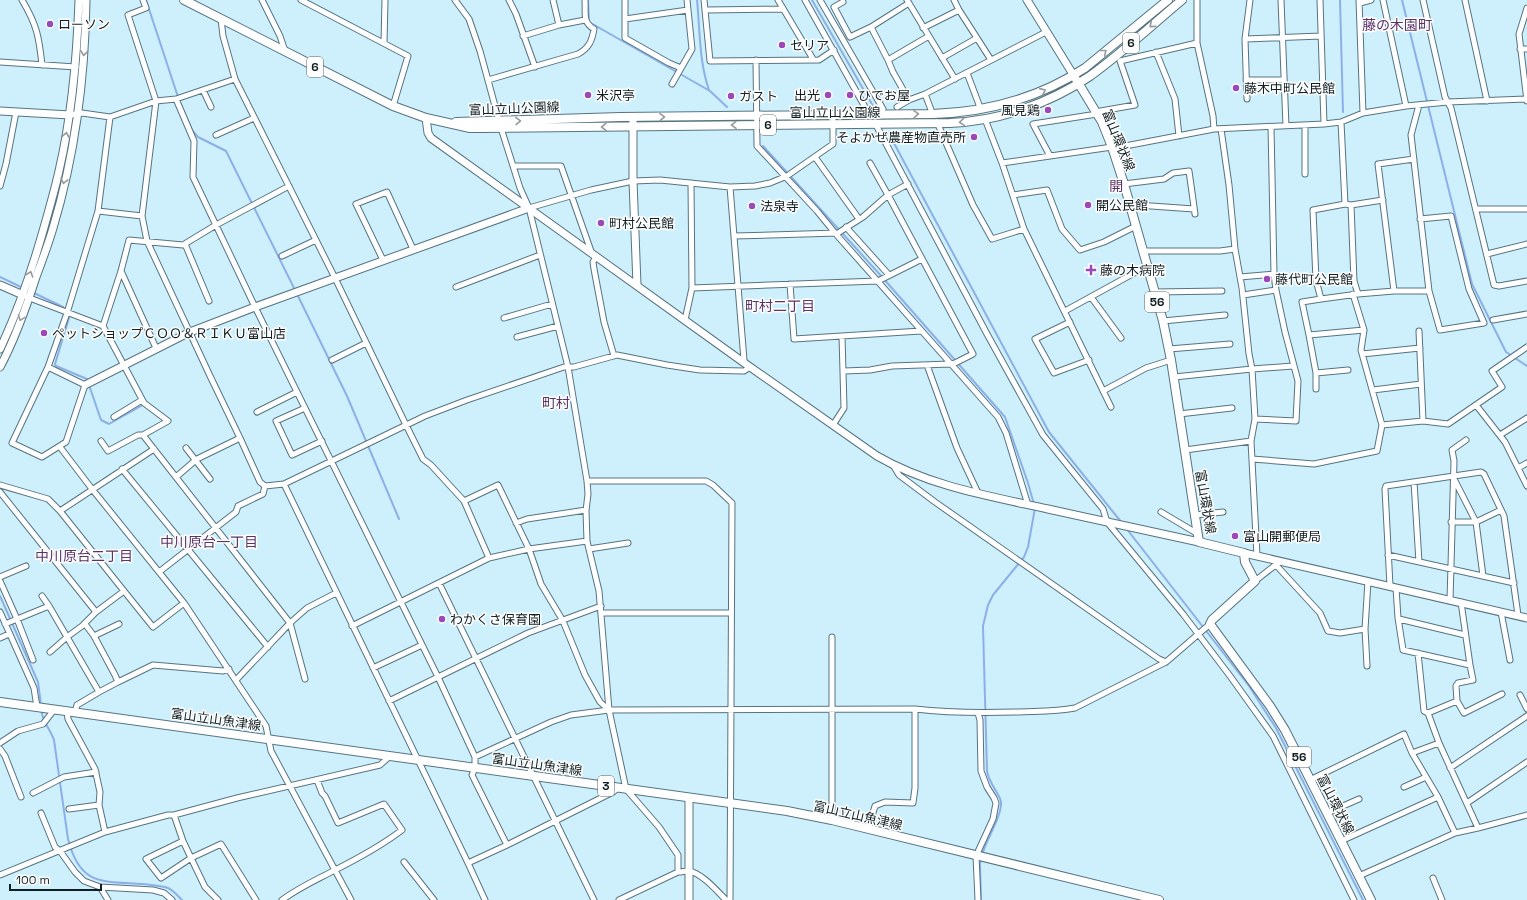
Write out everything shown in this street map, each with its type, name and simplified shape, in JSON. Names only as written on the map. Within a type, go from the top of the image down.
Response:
[{"type":"main road","name":"富山立山公園線","points":[[184,0],[393,106],[426,118],[451,122],[500,125],[633,126],[959,123],[985,119],[1027,108],[1046,101],[1078,84],[1097,71],[1182,0]]},
{"type":"main road","name":"富山立山公園線","points":[[500,125],[633,117],[933,114],[981,110],[1015,102],[1032,96],[1074,76],[1168,0]]},
{"type":"main road","name":"富山環状線","points":[[1074,76],[1102,122],[1112,147],[1163,321],[1174,377],[1199,538],[1244,553]]},
{"type":"main road","points":[[1208,625],[1255,582],[1245,562],[1244,553]]},
{"type":"main road","name":"富山環状線","points":[[1208,625],[1270,706],[1285,730],[1342,840],[1371,900]]},
{"type":"main road","name":"富山立山魚津線","points":[[0,702],[268,738],[787,812],[832,820],[1159,900]]},
{"type":"street","points":[[22,0],[31,14],[37,30],[40,41],[42,65]]},
{"type":"street","points":[[73,114],[78,0]]},
{"type":"street","points":[[0,367],[9,350],[26,296],[73,114],[85,39],[86,0]]},
{"type":"street","points":[[143,0],[146,8],[128,15],[156,101],[142,216],[147,241],[260,482],[265,486],[284,484],[406,425],[467,400],[564,367],[614,356],[700,370],[744,371],[750,367]]},
{"type":"street","points":[[262,0],[280,36],[285,51]]},
{"type":"street","points":[[301,0],[384,42],[408,56],[393,106]]},
{"type":"street","points":[[384,42],[385,0]]},
{"type":"street","points":[[455,0],[468,19],[480,50],[500,125],[520,188],[529,208],[568,367],[587,481],[587,541],[595,570],[602,613],[609,710],[622,788],[660,827],[678,855],[678,872]]},
{"type":"street","points":[[509,0],[535,67]]},
{"type":"street","points":[[553,0],[559,25]]},
{"type":"street","points":[[488,80],[578,54],[586,50],[592,42],[594,29],[587,25],[585,20],[585,0]]},
{"type":"street","points":[[625,0],[626,38],[669,63],[681,68]]},
{"type":"street","points":[[672,84],[692,49],[687,0]]},
{"type":"street","points":[[704,0],[710,61],[819,60],[834,50]]},
{"type":"street","points":[[778,0],[813,59]]},
{"type":"street","points":[[805,0],[869,115],[876,124],[987,334],[1043,435],[1103,510],[1107,522],[1183,614],[1273,736],[1354,900]]},
{"type":"street","points":[[820,0],[883,109]]},
{"type":"street","points":[[843,0],[834,7],[850,37],[872,26],[908,2],[955,79]]},
{"type":"street","points":[[954,0],[991,60]]},
{"type":"street","points":[[1028,0],[1074,76]]},
{"type":"street","points":[[1197,0],[1197,43],[1213,116],[1214,129]]},
{"type":"street","points":[[1246,99],[1245,39],[1250,0]]},
{"type":"street","points":[[1281,0],[1286,126]]},
{"type":"street","points":[[1320,0],[1324,124]]},
{"type":"street","points":[[1363,113],[1359,1],[1371,0]]},
{"type":"street","points":[[1382,0],[1406,106]]},
{"type":"street","points":[[1423,0],[1443,90],[1451,108],[1494,285],[1499,286],[1527,281]]},
{"type":"street","points":[[1465,0],[1487,101]]},
{"type":"street","points":[[1002,163],[1120,147],[1214,129],[1342,122],[1363,113],[1406,106],[1448,102],[1527,100],[1519,34],[1527,8]]},
{"type":"street","points":[[706,10],[783,9]]},
{"type":"street","points":[[625,19],[688,10]]},
{"type":"street","points":[[923,28],[959,10]]},
{"type":"street","points":[[221,19],[223,36],[235,79],[335,278],[406,425],[423,459],[431,465],[464,501],[489,558]]},
{"type":"street","points":[[523,36],[559,25],[585,20]]},
{"type":"street","points":[[872,26],[893,72],[909,100]]},
{"type":"street","points":[[897,107],[1046,32]]},
{"type":"street","points":[[888,60],[929,36]]},
{"type":"street","points":[[1245,39],[1283,39],[1321,36]]},
{"type":"street","points":[[942,58],[977,38]]},
{"type":"street","points":[[1050,156],[1034,124],[1135,105],[1120,61],[1197,43]]},
{"type":"street","points":[[1520,49],[1527,49]]},
{"type":"street","points":[[1156,52],[1175,98],[1179,136]]},
{"type":"street","points":[[756,60],[757,146],[817,211],[998,417],[1006,432],[1028,505]]},
{"type":"street","points":[[0,62],[76,67]]},
{"type":"street","points":[[967,73],[981,110]]},
{"type":"street","points":[[0,110],[110,117],[156,101],[176,99],[235,79]]},
{"type":"street","points":[[1246,80],[1284,80]]},
{"type":"street","points":[[203,90],[211,107]]},
{"type":"street","points":[[925,94],[973,205],[992,239],[1024,229]]},
{"type":"street","points":[[176,99],[194,141],[193,177],[255,307],[438,677],[475,758],[475,768],[472,775],[507,845]]},
{"type":"street","points":[[1419,105],[1411,135],[1414,159],[1420,218],[1428,291],[1440,330],[1484,323],[1469,289],[1451,216],[1420,218]]},
{"type":"street","points":[[0,186],[6,164],[16,112]]},
{"type":"street","points":[[110,117],[98,212],[67,313],[48,367],[12,443],[42,457],[66,442],[85,384],[190,332],[413,249],[529,208],[572,196],[633,181],[660,180],[730,187],[756,186],[770,183],[815,157],[833,144],[833,115]]},
{"type":"street","points":[[633,117],[633,181],[637,285]]},
{"type":"street","points":[[216,135],[254,118]]},
{"type":"street","points":[[426,118],[428,133],[431,138],[750,367],[877,456],[893,465],[931,481],[1028,505],[1138,529],[1199,538]]},
{"type":"street","points":[[985,119],[1002,163],[1024,229],[1111,407]]},
{"type":"street","points":[[1342,122],[1345,204]]},
{"type":"street","points":[[1305,125],[1305,174]]},
{"type":"street","points":[[1255,419],[1296,421],[1298,381],[1293,366],[1276,290],[1274,274],[1270,127]]},
{"type":"street","points":[[1220,129],[1229,185],[1235,249],[1243,295],[1249,354],[1252,368],[1255,419],[1251,441],[1257,556]]},
{"type":"street","points":[[815,157],[859,219]]},
{"type":"street","points":[[1394,291],[1378,164],[1414,159]]},
{"type":"street","points":[[844,371],[870,370],[892,366],[950,364],[973,354],[870,163]]},
{"type":"street","points":[[514,166],[560,166],[594,255],[593,262],[604,322],[614,356]]},
{"type":"street","points":[[1124,184],[1164,180],[1173,173],[1189,171],[1195,212],[1137,205],[1130,206]]},
{"type":"street","points":[[685,320],[692,288],[691,183]]},
{"type":"street","points":[[734,236],[835,233],[859,219],[888,195],[908,184]]},
{"type":"street","points":[[103,326],[121,271],[129,240],[185,244],[216,225],[289,186]]},
{"type":"street","points":[[730,187],[739,286],[743,362]]},
{"type":"street","points":[[1013,195],[1047,190],[1062,229],[1080,250],[1104,242],[1136,226]]},
{"type":"street","points":[[383,260],[356,204],[387,192],[413,249]]},
{"type":"street","points":[[1321,299],[1316,280],[1313,210],[1345,204],[1351,205],[1383,200]]},
{"type":"street","points":[[1252,460],[1314,464],[1377,451],[1382,425],[1361,350],[1364,330],[1355,294],[1351,205]]},
{"type":"street","points":[[1476,209],[1527,209]]},
{"type":"street","points":[[98,212],[142,216]]},
{"type":"street","points":[[846,227],[889,275]]},
{"type":"street","points":[[282,256],[316,240]]},
{"type":"street","points":[[185,244],[209,301]]},
{"type":"street","points":[[1487,254],[1527,244]]},
{"type":"street","points":[[1143,251],[1220,252],[1235,249]]},
{"type":"street","points":[[456,287],[540,255]]},
{"type":"street","points":[[692,288],[878,281],[922,259]]},
{"type":"street","points":[[1065,311],[1147,266]]},
{"type":"street","points":[[121,271],[156,348]]},
{"type":"street","points":[[1240,277],[1274,274]]},
{"type":"street","points":[[790,284],[794,339],[921,331]]},
{"type":"street","points":[[0,285],[67,313],[103,326],[144,403],[168,421],[143,435],[138,435],[108,451],[101,441]]},
{"type":"street","points":[[1243,295],[1276,290]]},
{"type":"street","points":[[1155,292],[1222,291]]},
{"type":"street","points":[[1316,389],[1316,373],[1302,302],[1355,294],[1394,291],[1428,291]]},
{"type":"street","points":[[0,349],[26,296]]},
{"type":"street","points":[[1091,297],[1120,338]]},
{"type":"street","points":[[504,318],[552,304]]},
{"type":"street","points":[[1493,320],[1527,314]]},
{"type":"street","points":[[1163,321],[1225,315]]},
{"type":"street","points":[[1070,322],[1035,339],[1054,373],[1089,360]]},
{"type":"street","points":[[516,337],[558,326]]},
{"type":"street","points":[[1309,335],[1364,330]]},
{"type":"street","points":[[1419,330],[1423,421]]},
{"type":"street","points":[[833,425],[844,408],[842,336]]},
{"type":"street","points":[[332,360],[366,343]]},
{"type":"street","points":[[1169,349],[1230,344]]},
{"type":"street","points":[[1382,425],[1423,421],[1448,424],[1502,387],[1492,371],[1527,347]]},
{"type":"street","points":[[1362,354],[1420,348]]},
{"type":"street","points":[[1104,391],[1146,368],[1171,360]]},
{"type":"street","points":[[927,365],[957,448],[978,493]]},
{"type":"street","points":[[1174,377],[1252,368],[1293,366]]},
{"type":"street","points":[[48,367],[85,384]]},
{"type":"street","points":[[1316,373],[1348,370]]},
{"type":"street","points":[[1373,390],[1421,384]]},
{"type":"street","points":[[257,412],[297,392]]},
{"type":"street","points":[[114,417],[142,400]]},
{"type":"street","points":[[1476,405],[1505,442],[1527,486]]},
{"type":"street","points":[[305,408],[276,421],[292,455],[322,441]]},
{"type":"street","points":[[1179,414],[1232,408]]},
{"type":"street","points":[[1500,435],[1527,418]]},
{"type":"street","points":[[143,435],[290,623],[305,679]]},
{"type":"street","points":[[176,477],[196,460],[240,438]]},
{"type":"street","points":[[1450,600],[1451,522],[1454,461],[1452,450],[1466,440]]},
{"type":"street","points":[[1185,450],[1251,441]]},
{"type":"street","points":[[60,447],[184,603],[266,726],[271,751],[334,871],[351,900]]},
{"type":"street","points":[[186,448],[210,479]]},
{"type":"street","points":[[60,511],[154,449]]},
{"type":"street","points":[[1518,468],[1527,463]]},
{"type":"street","points":[[893,465],[899,475],[935,502],[1146,651],[1166,662]]},
{"type":"street","points":[[122,469],[268,647]]},
{"type":"street","points":[[1470,665],[1403,650],[1388,555],[1384,489],[1386,486],[1482,472],[1504,516],[1518,615]]},
{"type":"street","points":[[1453,476],[1476,522],[1484,576]]},
{"type":"street","points":[[587,481],[706,481],[732,503],[730,900]]},
{"type":"street","points":[[1414,482],[1420,562]]},
{"type":"street","points":[[284,484],[485,900]]},
{"type":"street","points":[[0,485],[48,499],[60,511],[153,627],[184,603]]},
{"type":"street","points":[[464,501],[498,485],[529,549],[541,584],[562,621],[584,675],[600,702],[609,710]]},
{"type":"street","points":[[159,572],[236,512],[238,506],[264,494],[265,486]]},
{"type":"street","points":[[0,492],[96,612]]},
{"type":"street","points":[[516,523],[527,519],[586,510]]},
{"type":"street","points":[[1451,522],[1476,522],[1501,510]]},
{"type":"street","points":[[1162,512],[1199,538]]},
{"type":"street","points":[[1195,516],[1223,512]]},
{"type":"street","points":[[352,626],[489,558],[529,549],[587,541]]},
{"type":"street","points":[[589,549],[628,543]]},
{"type":"street","points":[[1244,553],[1278,564],[1368,581],[1527,618]]},
{"type":"street","points":[[1388,555],[1514,583]]},
{"type":"street","points":[[1255,582],[1278,564]]},
{"type":"street","points":[[1278,564],[1320,613],[1328,631],[1340,633],[1365,629]]},
{"type":"street","points":[[0,577],[26,566]]},
{"type":"street","points":[[0,581],[34,660]]},
{"type":"street","points":[[1367,666],[1365,629],[1368,581]]},
{"type":"street","points":[[439,583],[594,900]]},
{"type":"street","points":[[50,652],[85,624],[96,612],[124,591]]},
{"type":"street","points":[[236,680],[290,623],[307,608],[336,593]]},
{"type":"street","points":[[42,596],[99,692]]},
{"type":"street","points":[[1461,602],[1465,635],[1474,680],[1458,683],[1456,686],[1457,701],[1464,713],[1502,694]]},
{"type":"street","points":[[6,624],[49,606]]},
{"type":"street","points":[[389,701],[528,633],[601,606]]},
{"type":"street","points":[[0,612],[34,688],[40,708]]},
{"type":"street","points":[[1501,612],[1510,660]]},
{"type":"street","points":[[602,613],[731,613]]},
{"type":"street","points":[[1399,620],[1465,635]]},
{"type":"street","points":[[85,624],[94,636],[118,682]]},
{"type":"street","points":[[94,636],[119,624]]},
{"type":"street","points":[[475,758],[550,722],[571,715],[609,710],[915,709],[946,713],[1060,711],[1075,708],[1166,662],[1208,625]]},
{"type":"street","points":[[0,638],[9,634]]},
{"type":"street","points":[[832,637],[832,820]]},
{"type":"street","points":[[373,668],[422,645]]},
{"type":"street","points":[[1418,654],[1424,711],[1428,713],[1439,743],[1478,828]]},
{"type":"street","points":[[105,832],[98,805],[100,792],[96,772],[68,719],[71,712],[77,705],[99,692],[153,665],[222,671],[229,669]]},
{"type":"street","points":[[1520,695],[1527,709]]},
{"type":"street","points":[[1428,713],[1457,701]]},
{"type":"street","points":[[868,829],[875,806],[885,802],[913,803],[915,788],[915,709]]},
{"type":"street","points":[[0,743],[18,731],[43,724],[54,710]]},
{"type":"street","points":[[978,713],[980,720],[981,771],[987,787],[996,803],[992,819],[976,856],[978,900]]},
{"type":"street","points":[[1450,768],[1527,716]]},
{"type":"street","points":[[1310,780],[1404,734],[1412,753],[1438,797],[1455,833]]},
{"type":"street","points":[[1412,753],[1439,743]]},
{"type":"street","points":[[0,749],[5,756],[21,797]]},
{"type":"street","points":[[0,875],[105,832],[238,798],[380,766],[390,756]]},
{"type":"street","points":[[1467,803],[1527,762]]},
{"type":"street","points":[[33,793],[64,777],[96,772]]},
{"type":"street","points":[[1404,787],[1426,777]]},
{"type":"street","points":[[282,900],[298,888],[334,871],[388,841],[402,830],[384,804],[338,823],[325,796],[322,793],[318,780]]},
{"type":"street","points":[[468,863],[556,822],[622,788]]},
{"type":"street","points":[[1342,840],[1438,797]]},
{"type":"street","points":[[689,798],[689,900]]},
{"type":"street","points":[[1327,813],[1359,799]]},
{"type":"street","points":[[69,809],[98,805]]},
{"type":"street","points":[[41,813],[55,847],[60,851],[75,872],[84,881],[100,887],[153,890],[164,893],[172,900]]},
{"type":"street","points":[[174,815],[183,841],[205,887],[218,900]]},
{"type":"street","points":[[1359,876],[1455,833],[1527,815]]},
{"type":"street","points":[[183,841],[146,859],[161,878],[191,858],[221,844],[256,900]]},
{"type":"street","points":[[404,862],[434,900]]},
{"type":"street","points":[[619,900],[678,872],[689,871],[704,879],[726,900]]},
{"type":"street","points":[[1433,878],[1442,900]]},
{"type":"street","points":[[100,887],[108,900]]},
{"type":"waterway","points":[[146,0],[178,97]]},
{"type":"waterway","points":[[588,0],[589,22],[710,91],[727,107]]},
{"type":"waterway","points":[[697,0],[703,68],[709,90]]},
{"type":"waterway","points":[[812,0],[873,106]]},
{"type":"waterway","points":[[1340,0],[1343,112]]},
{"type":"waterway","points":[[1402,0],[1472,284],[1506,352],[1527,366]]},
{"type":"waterway","points":[[180,103],[192,130],[198,137],[226,151],[295,290]]},
{"type":"waterway","points":[[888,132],[1049,432],[1122,523]]},
{"type":"waterway","points":[[763,146],[883,278],[1005,417],[1028,483],[1035,508],[1028,547],[1024,557],[993,595],[988,605],[983,626],[987,771],[988,776],[999,796],[1001,808],[982,855]]},
{"type":"waterway","points":[[0,277],[23,288]]},
{"type":"waterway","points":[[32,292],[63,307],[65,310]]},
{"type":"waterway","points":[[297,294],[347,396],[399,519]]},
{"type":"waterway","points":[[68,315],[69,318],[55,364],[56,366],[87,379],[88,381]]},
{"type":"waterway","points":[[89,385],[101,420],[109,424],[141,406]]},
{"type":"waterway","points":[[1126,528],[1249,686],[1276,728],[1363,900]]},
{"type":"waterway","points":[[0,596],[38,682],[41,705]]},
{"type":"waterway","points":[[41,709],[43,717],[54,740],[68,839],[73,854],[79,865],[86,873],[94,878],[104,881],[165,887],[172,890],[182,900]]},
{"type":"waterway","points":[[981,859],[981,900]]},
{"type":"place","name":"ローソン","points":[[50,24]]},
{"type":"place","name":"セリア","points":[[782,45]]},
{"type":"place","name":"藤木中町公民館","points":[[1236,88]]},
{"type":"place","name":"米沢亭","points":[[588,95]]},
{"type":"place","name":"出光","points":[[828,95]]},
{"type":"place","name":"ひでお屋","points":[[850,95]]},
{"type":"place","name":"ガスト","points":[[731,96]]},
{"type":"place","name":"風見鶏","points":[[1048,110]]},
{"type":"place","name":"そよかぜ農産物直売所","points":[[974,137]]},
{"type":"place","name":"開公民館","points":[[1088,205]]},
{"type":"place","name":"法泉寺","points":[[752,206]]},
{"type":"place","name":"町村公民館","points":[[601,223]]},
{"type":"place","name":"藤の木病院","points":[[1091,270]]},
{"type":"place","name":"藤代町公民館","points":[[1267,279]]},
{"type":"place","name":"ペットショップＣＯＯ＆ＲＩＫＵ富山店","points":[[44,333]]},
{"type":"place","name":"富山開郵便局","points":[[1235,536]]},
{"type":"place","name":"わかくさ保育園","points":[[442,619]]},
{"type":"district","name":"藤の木園町","points":[[1397,25]]},
{"type":"district","name":"開","points":[[1116,186]]},
{"type":"district","name":"町村二丁目","points":[[780,306]]},
{"type":"district","name":"町村","points":[[556,403]]},
{"type":"district","name":"中川原台一丁目","points":[[209,542]]},
{"type":"district","name":"中川原台二丁目","points":[[84,556]]}]
